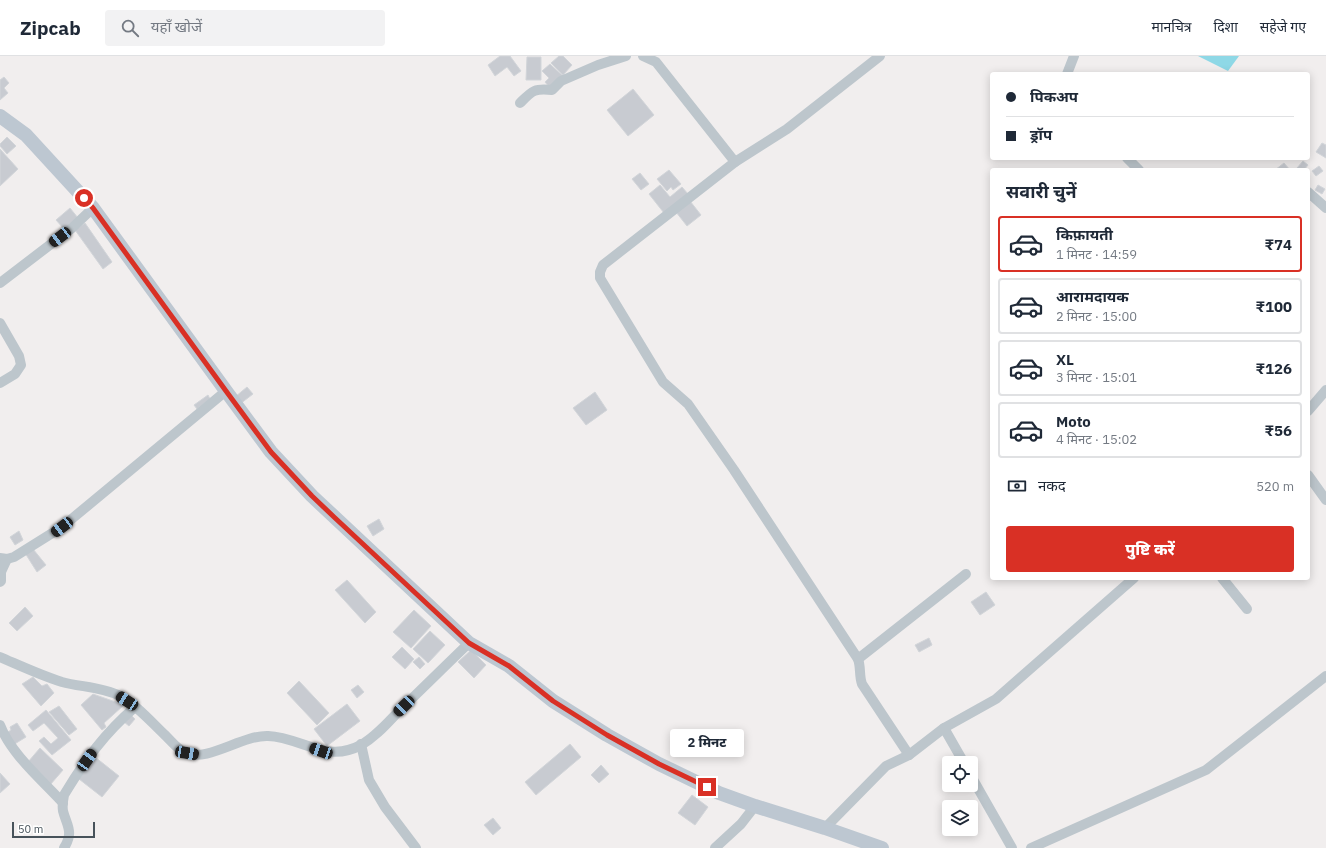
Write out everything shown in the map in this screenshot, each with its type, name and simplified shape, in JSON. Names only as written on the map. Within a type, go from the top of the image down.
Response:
[{"type":"street","points":[[520,103],[532,91],[543,89],[552,90],[561,81],[598,65],[626,56]]},
{"type":"street","points":[[643,56],[656,62],[735,162]]},
{"type":"street","points":[[880,56],[787,129],[735,162],[604,265],[600,272],[600,278],[663,382],[688,404],[734,470],[858,660],[859,678],[862,684],[909,755]]},
{"type":"street","points":[[1068,72],[1074,56]]},
{"type":"street","points":[[0,116],[26,135],[93,208],[271,452],[312,496],[469,643],[509,666],[553,701],[607,735],[659,764],[719,793],[878,847]]},
{"type":"street","points":[[1129,160],[1137,168]]},
{"type":"street","points":[[1310,194],[1326,208]]},
{"type":"street","points":[[0,283],[72,228],[93,208]]},
{"type":"street","points":[[0,323],[19,356],[21,365],[15,374],[0,383]]},
{"type":"street","points":[[1310,410],[1326,390]]},
{"type":"street","points":[[0,582],[4,559],[20,554],[62,527],[226,391]]},
{"type":"street","points":[[1310,479],[1326,500]]},
{"type":"street","points":[[858,660],[966,574]]},
{"type":"street","points":[[825,828],[886,766],[909,755],[944,728],[996,699],[1132,580]]},
{"type":"street","points":[[1224,580],[1247,609]]},
{"type":"street","points":[[0,657],[45,677],[119,696],[136,707],[177,748],[187,753],[198,755],[208,753],[254,737],[268,736],[285,739],[321,751],[337,752],[350,749],[372,737],[469,643]]},
{"type":"street","points":[[1031,848],[1206,770],[1326,676]]},
{"type":"street","points":[[64,848],[67,842],[69,824],[63,810],[64,795],[98,744],[116,724],[136,707]]},
{"type":"street","points":[[0,726],[14,750],[63,803]]},
{"type":"street","points":[[944,728],[960,756]]},
{"type":"street","points":[[361,744],[369,780],[385,807],[416,848]]},
{"type":"street","points":[[978,788],[1012,848]]},
{"type":"street","points":[[715,848],[741,824],[755,806]]},
{"type":"water","points":[[1198,56],[1239,56],[1228,71]]},
{"type":"building","points":[[500,56],[510,56],[521,71],[514,76],[507,67],[495,76],[488,65]]},
{"type":"building","points":[[559,56],[563,56],[572,65],[563,75],[551,63]]},
{"type":"building","points":[[527,57],[541,57],[541,80],[526,80]]},
{"type":"building","points":[[550,64],[563,76],[550,88],[545,82],[549,78],[542,71]]},
{"type":"building","points":[[4,77],[9,83],[4,88],[8,93],[0,100],[0,80]]},
{"type":"building","points":[[633,89],[654,115],[628,136],[607,110]]},
{"type":"building","points":[[7,137],[16,146],[7,154],[0,144]]},
{"type":"building","points":[[1322,143],[1326,145],[1326,158],[1316,152]]},
{"type":"building","points":[[0,149],[18,169],[0,186]]},
{"type":"building","points":[[1303,161],[1308,165],[1306,168],[1297,168]]},
{"type":"building","points":[[1284,163],[1288,168],[1278,168]]},
{"type":"building","points":[[1319,166],[1323,171],[1316,176],[1312,171]]},
{"type":"building","points":[[669,170],[681,184],[673,190],[671,187],[667,191],[657,179]]},
{"type":"building","points":[[640,173],[649,184],[641,190],[632,179]]},
{"type":"building","points":[[660,185],[670,197],[682,187],[688,194],[664,213],[649,194]]},
{"type":"building","points":[[1318,185],[1325,189],[1322,194],[1315,190]]},
{"type":"building","points":[[690,201],[701,215],[687,226],[676,212]]},
{"type":"building","points":[[70,208],[78,218],[64,229],[56,220]]},
{"type":"building","points":[[85,223],[112,262],[103,269],[75,230]]},
{"type":"building","points":[[247,387],[253,394],[240,404],[235,397]]},
{"type":"building","points":[[595,392],[607,410],[586,425],[573,408]]},
{"type":"building","points":[[208,395],[210,399],[197,409],[194,405]]},
{"type":"building","points":[[379,519],[384,529],[373,536],[367,526]]},
{"type":"building","points":[[19,531],[23,540],[15,545],[10,537]]},
{"type":"building","points":[[33,549],[46,565],[37,572],[25,553]]},
{"type":"building","points":[[347,580],[376,612],[365,623],[335,590]]},
{"type":"building","points":[[986,592],[995,605],[980,615],[971,602]]},
{"type":"building","points":[[25,607],[33,616],[17,631],[9,623]]},
{"type":"building","points":[[414,610],[431,626],[411,648],[393,632]]},
{"type":"building","points":[[430,631],[445,645],[428,663],[413,649]]},
{"type":"building","points":[[929,638],[932,645],[919,652],[915,645]]},
{"type":"building","points":[[402,647],[414,659],[405,669],[392,657]]},
{"type":"building","points":[[471,650],[486,665],[474,678],[458,662]]},
{"type":"building","points":[[419,657],[425,664],[420,669],[413,662]]},
{"type":"building","points":[[33,677],[42,686],[47,684],[54,693],[41,706],[22,684]]},
{"type":"building","points":[[299,681],[329,713],[317,725],[287,693]]},
{"type":"building","points":[[358,685],[364,692],[357,698],[351,690]]},
{"type":"building","points":[[93,694],[124,705],[104,723],[106,727],[102,730],[81,705]]},
{"type":"building","points":[[347,704],[360,721],[327,746],[314,729]]},
{"type":"building","points":[[59,706],[77,729],[69,735],[49,712]]},
{"type":"building","points":[[46,710],[71,740],[52,755],[39,741],[44,737],[51,744],[58,738],[44,723],[33,731],[28,725]]},
{"type":"building","points":[[131,715],[135,719],[129,726],[124,722]]},
{"type":"building","points":[[17,723],[26,737],[13,745],[5,734],[11,730],[10,727]]},
{"type":"building","points":[[570,744],[581,757],[536,795],[525,782]]},
{"type":"building","points":[[40,748],[63,770],[50,785],[28,762]]},
{"type":"building","points":[[95,757],[119,776],[102,797],[79,779]]},
{"type":"building","points":[[601,765],[609,774],[599,783],[591,775]]},
{"type":"building","points":[[0,773],[10,784],[0,793]]},
{"type":"building","points":[[692,795],[708,807],[695,825],[678,813]]},
{"type":"building","points":[[493,818],[501,828],[493,835],[484,825]]},
{"type":"route","points":[[84,198],[93,208],[271,452],[334,517],[469,643],[509,666],[553,701],[607,735],[659,764],[707,787]]}]
